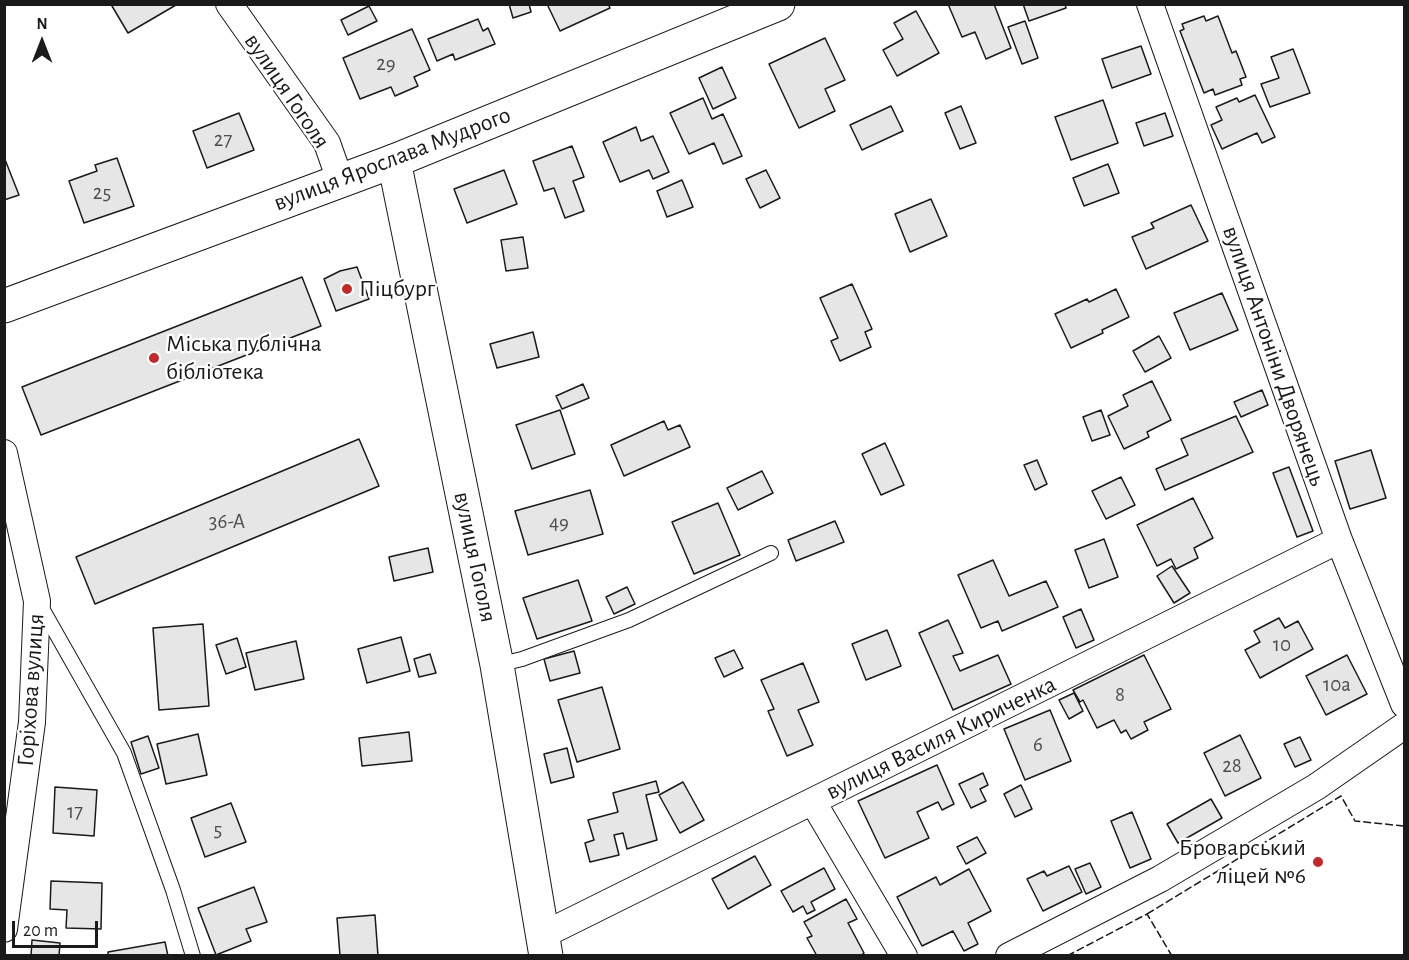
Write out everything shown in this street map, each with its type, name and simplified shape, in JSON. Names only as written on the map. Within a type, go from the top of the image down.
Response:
[{"type":"main road","name":"вулиця Ярослава Мудрого","points":[[4,306],[394,160],[778,4]]},
{"type":"main road","name":"вулиця Гоголя","points":[[394,160],[497,665],[545,945]]},
{"type":"street","name":"вулиця Гоголя","points":[[229,4],[327,143],[340,180]]},
{"type":"street","name":"вулиця Антоніни Дворянець","points":[[1150,4],[1339,540],[1404,704]]},
{"type":"street","name":"Горіхова вулиця","points":[[4,453],[38,601],[32,722],[4,929]]},
{"type":"street","name":"вулиця Василя Кириченка","points":[[545,945],[813,802],[1339,540]]},
{"type":"street","points":[[1009,956],[1160,879],[1316,787],[1404,726]]},
{"type":"street","points":[[813,802],[903,956]]},
{"type":"lane","points":[[497,665],[522,659],[629,620],[771,553]]},
{"type":"lane","points":[[38,601],[124,753],[194,956]]},
{"type":"building","points":[[115,4],[176,5],[128,33],[112,6]]},
{"type":"building","points":[[509,4],[529,4],[531,12],[513,18]]},
{"type":"building","points":[[547,4],[608,4],[610,8],[560,31]]},
{"type":"building","points":[[948,4],[994,4],[1011,48],[986,59],[975,32],[962,37]]},
{"type":"building","points":[[1023,4],[1065,4],[1066,8],[1029,21]]},
{"type":"building","points":[[369,6],[377,21],[348,35],[341,20]]},
{"type":"building","points":[[916,11],[939,53],[897,76],[883,50],[903,39],[894,23]]},
{"type":"building","points":[[1204,16],[1206,21],[1218,16],[1232,53],[1236,51],[1246,77],[1240,79],[1242,85],[1215,95],[1213,89],[1204,93],[1180,31],[1184,29],[1182,24]]},
{"type":"building","points":[[478,19],[483,31],[488,28],[495,44],[455,60],[453,54],[437,61],[428,39]]},
{"type":"building","points":[[1025,21],[1038,58],[1022,64],[1008,27]]},
{"type":"building","points":[[412,29],[430,70],[414,77],[418,86],[395,96],[391,87],[360,99],[343,58]]},
{"type":"building","points":[[825,38],[845,80],[825,89],[835,111],[799,128],[769,64]]},
{"type":"building","points":[[1141,46],[1151,74],[1112,88],[1102,59]]},
{"type":"building","points":[[1293,49],[1310,93],[1270,107],[1261,84],[1279,78],[1271,57]]},
{"type":"building","points":[[722,67],[736,98],[713,109],[699,78]]},
{"type":"building","points":[[1255,95],[1275,137],[1262,143],[1257,133],[1222,149],[1211,125],[1222,120],[1216,107],[1237,98],[1239,102]]},
{"type":"building","points":[[703,98],[712,119],[723,114],[742,156],[723,164],[714,143],[689,154],[670,113]]},
{"type":"building","points":[[1103,100],[1118,143],[1071,160],[1055,117]]},
{"type":"building","points":[[891,106],[903,131],[862,150],[850,125]]},
{"type":"building","points":[[961,106],[976,143],[960,149],[945,113]]},
{"type":"building","points":[[239,113],[254,150],[207,168],[193,131]]},
{"type":"building","points":[[1165,113],[1173,136],[1144,146],[1136,123]]},
{"type":"building","points":[[636,127],[641,141],[653,136],[669,172],[653,179],[649,170],[620,182],[603,142]]},
{"type":"building","points":[[572,146],[584,177],[573,181],[584,211],[565,218],[554,188],[544,191],[533,161]]},
{"type":"building","points":[[4,157],[19,195],[4,200]]},
{"type":"building","points":[[117,158],[134,206],[84,223],[69,181],[97,171],[95,165]]},
{"type":"building","points":[[1108,164],[1119,193],[1084,206],[1073,178]]},
{"type":"building","points":[[504,170],[517,204],[467,223],[454,189]]},
{"type":"building","points":[[766,170],[780,198],[760,208],[746,179]]},
{"type":"building","points":[[682,180],[693,207],[667,217],[657,191]]},
{"type":"building","points":[[931,199],[947,236],[910,252],[895,214]]},
{"type":"building","points":[[1191,205],[1208,241],[1146,269],[1132,237],[1154,228],[1151,223]]},
{"type":"building","points":[[523,237],[528,268],[506,271],[501,240]]},
{"type":"building","name":"Піцбург","points":[[357,267],[369,299],[336,311],[324,279],[340,271]]},
{"type":"building","points":[[302,277],[321,326],[41,435],[22,387]]},
{"type":"building","points":[[852,284],[872,329],[865,332],[871,347],[840,361],[831,341],[838,338],[820,298]]},
{"type":"building","points":[[1116,289],[1129,317],[1102,330],[1103,333],[1071,348],[1055,314]]},
{"type":"building","points":[[1222,293],[1238,330],[1190,350],[1174,313]]},
{"type":"building","points":[[533,332],[539,357],[497,368],[490,344]]},
{"type":"building","points":[[1159,336],[1171,358],[1145,372],[1133,351]]},
{"type":"building","points":[[1152,381],[1171,420],[1147,432],[1149,437],[1124,449],[1108,416],[1128,406],[1123,395]]},
{"type":"building","points":[[583,384],[589,398],[562,409],[556,396]]},
{"type":"building","points":[[1262,390],[1268,405],[1241,417],[1234,402]]},
{"type":"building","points":[[560,410],[575,454],[532,469],[516,425]]},
{"type":"building","points":[[1101,410],[1110,435],[1092,441],[1083,417]]},
{"type":"building","points":[[1236,416],[1253,452],[1165,490],[1156,469],[1188,455],[1181,439]]},
{"type":"building","points":[[664,421],[668,430],[680,425],[690,447],[624,476],[611,445]]},
{"type":"building","points":[[359,439],[379,486],[95,604],[76,557]]},
{"type":"building","points":[[885,443],[904,485],[881,495],[862,454]]},
{"type":"building","points":[[1371,450],[1386,498],[1350,509],[1335,461]]},
{"type":"building","points":[[1037,460],[1047,484],[1035,490],[1024,465]]},
{"type":"building","points":[[1289,467],[1313,531],[1297,537],[1273,473]]},
{"type":"building","points":[[762,471],[773,493],[738,510],[727,488]]},
{"type":"building","points":[[1121,477],[1135,505],[1106,519],[1092,491]]},
{"type":"building","points":[[590,490],[603,534],[528,555],[515,511]]},
{"type":"building","points":[[1193,498],[1213,538],[1194,548],[1198,558],[1176,569],[1171,559],[1157,566],[1137,525]]},
{"type":"building","points":[[718,503],[740,555],[694,574],[672,522]]},
{"type":"building","points":[[835,521],[844,542],[796,561],[788,540]]},
{"type":"building","points":[[1104,539],[1118,577],[1089,588],[1075,550]]},
{"type":"building","points":[[428,548],[433,572],[394,581],[389,557]]},
{"type":"building","points":[[993,560],[1009,596],[1046,581],[1058,607],[1002,631],[998,621],[981,628],[958,575]]},
{"type":"building","points":[[1172,566],[1190,593],[1174,603],[1157,576]]},
{"type":"building","points":[[578,580],[592,621],[537,639],[523,598]]},
{"type":"building","points":[[627,587],[635,604],[614,614],[606,597]]},
{"type":"building","points":[[1081,609],[1094,640],[1076,648],[1063,617]]},
{"type":"building","points":[[1279,618],[1285,628],[1298,621],[1313,649],[1260,678],[1245,650],[1260,642],[1254,631]]},
{"type":"building","points":[[948,620],[963,653],[953,656],[960,671],[998,655],[1011,684],[953,710],[919,633]]},
{"type":"building","points":[[203,624],[209,706],[159,710],[153,628]]},
{"type":"building","points":[[887,630],[901,666],[866,680],[852,644]]},
{"type":"building","points":[[401,637],[410,671],[367,683],[358,649]]},
{"type":"building","points":[[237,638],[246,667],[226,674],[216,645]]},
{"type":"building","points":[[296,641],[304,679],[255,690],[246,653]]},
{"type":"building","points":[[734,650],[743,668],[724,677],[715,658]]},
{"type":"building","points":[[574,651],[580,673],[550,681],[544,659]]},
{"type":"building","points":[[430,654],[436,673],[419,677],[414,659]]},
{"type":"building","points":[[1144,655],[1171,709],[1144,722],[1148,730],[1131,739],[1126,730],[1121,733],[1114,720],[1097,728],[1083,700],[1080,702],[1073,690]]},
{"type":"building","points":[[1347,655],[1367,694],[1326,715],[1306,676]]},
{"type":"building","points":[[803,663],[819,702],[798,710],[813,745],[787,756],[768,711],[774,709],[761,680]]},
{"type":"building","points":[[602,687],[620,749],[577,762],[558,700]]},
{"type":"building","points":[[1074,693],[1083,711],[1069,719],[1059,700]]},
{"type":"building","points":[[1050,710],[1071,761],[1025,780],[1004,729]]},
{"type":"building","points":[[409,732],[412,761],[362,766],[359,738]]},
{"type":"building","points":[[198,734],[207,775],[166,784],[157,744]]},
{"type":"building","points":[[1240,735],[1261,778],[1225,796],[1204,753]]},
{"type":"building","points":[[148,736],[159,768],[141,774],[131,742]]},
{"type":"building","points":[[1300,737],[1311,760],[1295,767],[1284,744]]},
{"type":"building","points":[[567,748],[574,777],[551,783],[544,754]]},
{"type":"building","points":[[937,765],[954,804],[942,810],[938,802],[917,812],[929,838],[885,858],[858,801]]},
{"type":"building","points":[[983,773],[988,785],[980,789],[986,801],[971,808],[959,784]]},
{"type":"building","points":[[656,781],[659,792],[646,795],[657,840],[627,849],[623,833],[614,835],[619,855],[590,862],[585,843],[594,840],[588,820],[618,812],[613,793]]},
{"type":"building","points":[[683,782],[704,820],[680,833],[659,795]]},
{"type":"building","points":[[1021,785],[1032,809],[1015,817],[1004,794]]},
{"type":"building","points":[[55,787],[97,790],[94,836],[53,833]]},
{"type":"building","points":[[1211,799],[1222,818],[1178,843],[1167,824]]},
{"type":"building","points":[[231,803],[246,842],[205,857],[191,818]]},
{"type":"building","points":[[1132,812],[1151,859],[1130,868],[1111,821]]},
{"type":"building","points":[[977,837],[986,853],[966,864],[957,847]]},
{"type":"building","points":[[755,856],[771,885],[728,909],[712,879]]},
{"type":"building","points":[[1090,863],[1101,887],[1086,894],[1075,869]]},
{"type":"building","points":[[1069,866],[1082,892],[1043,911],[1027,879],[1044,871],[1047,876]]},
{"type":"building","points":[[824,868],[835,889],[811,902],[815,910],[807,914],[803,906],[793,912],[781,891]]},
{"type":"building","points":[[969,869],[991,911],[968,923],[978,944],[964,951],[953,931],[922,946],[897,897],[936,877],[940,885]]},
{"type":"building","points":[[51,881],[102,883],[101,929],[66,928],[67,910],[50,909]]},
{"type":"building","points":[[254,887],[267,922],[246,929],[251,941],[216,955],[198,908]]},
{"type":"building","points":[[846,899],[857,919],[848,923],[864,953],[860,956],[817,956],[807,938],[812,936],[804,922]]},
{"type":"building","points":[[375,915],[378,956],[340,956],[337,918]]},
{"type":"building","points":[[32,940],[60,943],[59,956],[31,956]]},
{"type":"building","points":[[165,942],[168,956],[108,956],[108,952]]},
{"type":"fence","points":[[1147,914],[1341,796],[1355,821],[1404,826]]},
{"type":"fence","points":[[1067,956],[1147,914],[1172,956]]},
{"type":"place","name":"Піцбург","points":[[347,289]]},
{"type":"place","name":"Міська публічна бібліотека","points":[[154,358]]},
{"type":"place","name":"Броварський ліцей №6","points":[[1318,862]]}]
